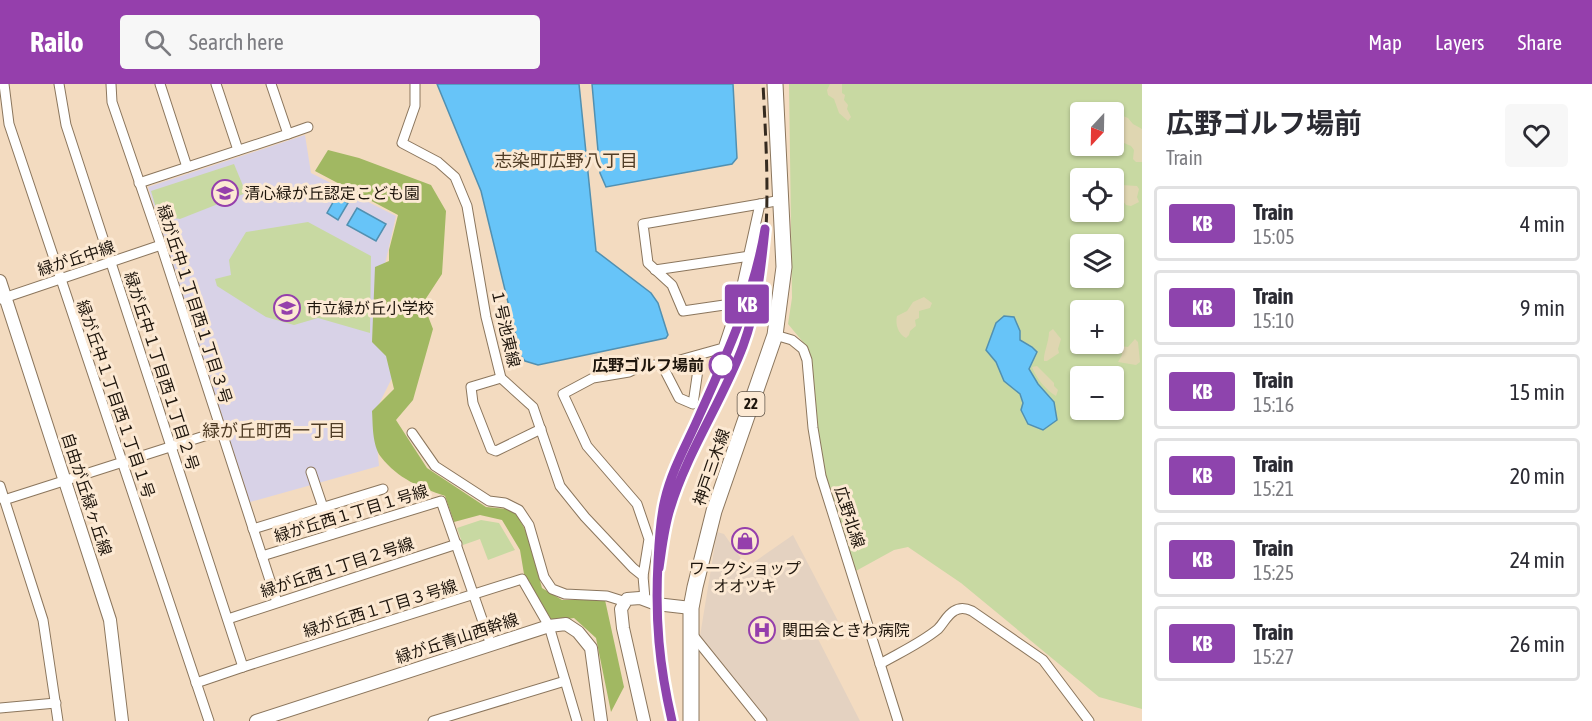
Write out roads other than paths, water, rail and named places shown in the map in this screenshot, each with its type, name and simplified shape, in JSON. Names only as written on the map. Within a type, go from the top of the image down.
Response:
[{"type":"main road","name":"神戸三木線","points":[[691,721],[691,609],[714,511],[775,335],[784,267],[775,84]]},
{"type":"street","name":"緑が丘中１丁目西１丁目１号","points":[[4,84],[9,124],[209,721]]},
{"type":"street","name":"緑が丘中１丁目西１丁目２号","points":[[58,84],[66,125],[243,667]]},
{"type":"street","name":"緑が丘中１丁目西１丁目３号","points":[[111,84],[112,102],[277,602]]},
{"type":"street","points":[[160,84],[188,167]]},
{"type":"street","points":[[216,84],[238,150]]},
{"type":"street","points":[[271,84],[288,134]]},
{"type":"street","name":"１号池東線","points":[[415,84],[415,106],[402,143],[438,162],[455,177],[467,206],[486,317],[501,378],[533,407],[560,486],[585,517],[643,576]]},
{"type":"street","points":[[139,183],[308,127]]},
{"type":"street","points":[[738,303],[684,310],[672,285],[648,263],[643,224],[781,200]]},
{"type":"street","points":[[645,599],[643,576],[649,539],[637,504],[587,446],[563,394],[593,378],[629,372],[643,365],[662,365],[723,348],[738,303],[760,204]]},
{"type":"street","name":"緑が丘中線","points":[[3,298],[161,245]]},
{"type":"street","points":[[655,270],[750,256]]},
{"type":"street","name":"自由が丘緑ヶ丘線","points":[[0,281],[3,298],[110,620],[122,721]]},
{"type":"street","name":"広野北線","points":[[775,335],[792,340],[803,349],[807,360],[813,428],[821,476],[898,721]]},
{"type":"street","points":[[662,365],[680,398],[693,404],[700,356]]},
{"type":"street","points":[[501,378],[471,387],[473,403],[491,449],[496,451],[541,429]]},
{"type":"street","points":[[4,500],[220,431]]},
{"type":"street","points":[[412,433],[435,466],[489,501],[504,503],[519,510],[529,525],[544,577],[552,589],[565,594],[607,596],[626,602]]},
{"type":"street","points":[[311,472],[332,534]]},
{"type":"street","points":[[0,486],[43,620],[58,721]]},
{"type":"street","points":[[253,530],[383,489]]},
{"type":"street","name":"緑が丘西１丁目１号線","points":[[262,556],[441,501],[491,645]]},
{"type":"street","name":"緑が丘西１丁目２号線","points":[[228,619],[456,544]]},
{"type":"street","name":"緑が丘西１丁目３号線","points":[[196,683],[522,579],[549,626]]},
{"type":"street","points":[[644,721],[623,628],[621,609],[627,599],[645,599],[656,604],[691,609]]},
{"type":"street","points":[[880,664],[933,632],[956,609],[964,608],[972,611],[1043,660],[1089,721]]},
{"type":"street","name":"緑が丘青山西幹線","points":[[262,720],[549,626],[566,624],[578,632],[591,648],[601,721]]},
{"type":"street","points":[[549,626],[577,721]]},
{"type":"street","points":[[691,632],[762,721]]},
{"type":"street","points":[[440,720],[565,681]]},
{"type":"street","points":[[0,697],[1,708],[56,703]]},
{"type":"water","points":[[437,84],[579,84],[596,251],[651,293],[658,303],[668,335],[666,338],[538,365],[525,361],[521,356],[481,191]]},
{"type":"water","points":[[592,84],[733,84],[737,158],[732,164],[606,187],[600,173]]},
{"type":"water","points":[[336,197],[348,203],[338,220],[327,213]]},
{"type":"water","points":[[357,208],[386,224],[376,241],[347,225]]},
{"type":"water","points":[[1004,316],[1014,317],[1020,331],[1020,340],[1037,352],[1029,369],[1038,384],[1054,402],[1057,420],[1043,430],[1028,424],[1021,410],[1023,403],[1020,394],[1004,381],[996,362],[986,350],[996,323]]},
{"type":"railway","points":[[657,584],[666,530],[676,491],[737,360],[752,320],[759,291],[767,203],[763,84]]},
{"type":"railway","points":[[686,445],[722,365],[748,299]]},
{"type":"railway","points":[[657,575],[660,649],[672,721]]},
{"type":"train","name":"KB","points":[[659,568],[666,523],[681,479],[742,348],[752,320],[760,281],[765,229],[760,259],[744,312],[665,497],[659,537],[656,604],[661,663],[672,721]]},
{"type":"place","name":"清心緑が丘認定こども園","points":[[225,193]]},
{"type":"place","name":"市立緑が丘小学校","points":[[287,308]]},
{"type":"place","name":"広野ゴルフ場前","points":[[722,365]]},
{"type":"place","name":"ワークショップ オオツキ","points":[[745,541]]},
{"type":"place","name":"関田会ときわ病院","points":[[762,630]]},
{"type":"district","name":"志染町広野八丁目","points":[[566,161]]},
{"type":"district","name":"緑が丘町西一丁目","points":[[274,431]]}]
